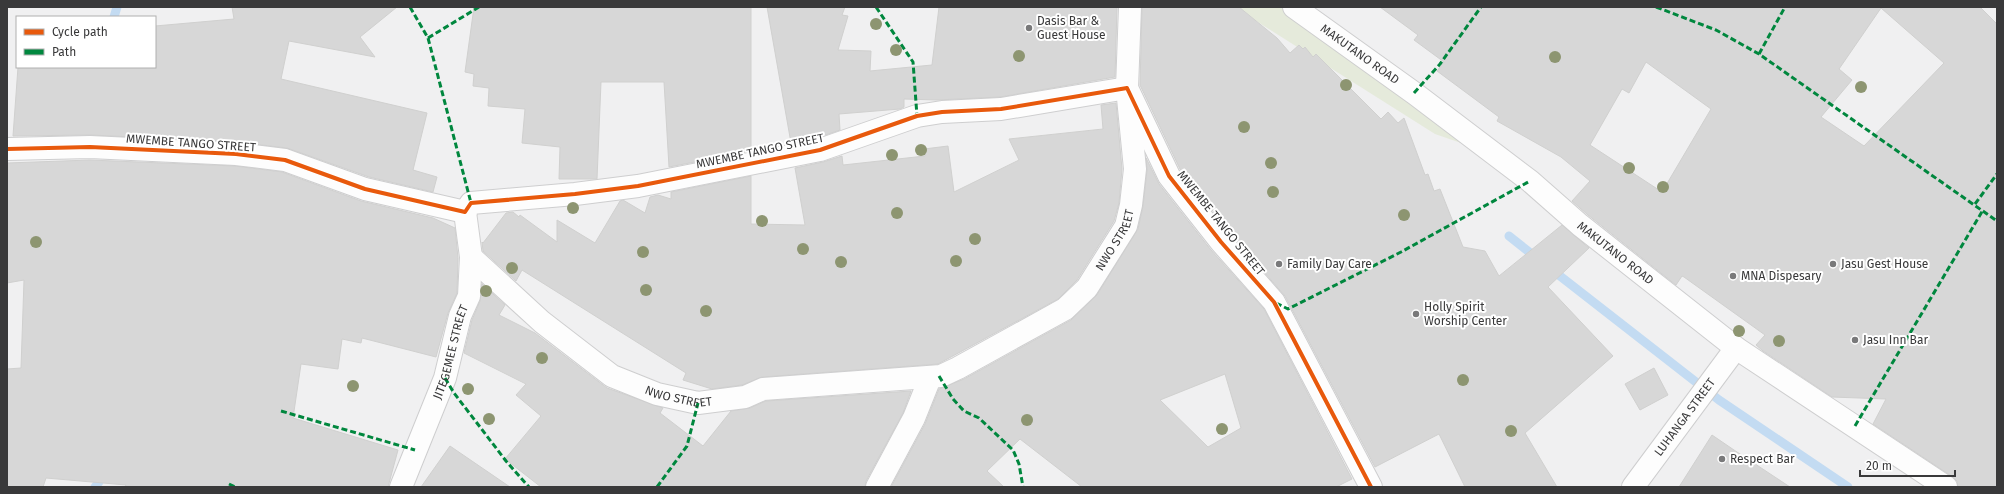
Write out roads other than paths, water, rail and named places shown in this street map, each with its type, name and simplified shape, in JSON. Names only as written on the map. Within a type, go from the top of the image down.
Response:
[{"type":"street","name":"NWO STREET","points":[[471,257],[542,322],[612,376],[656,394],[698,403],[745,397],[763,390],[941,376],[1065,309],[1087,288],[1126,226],[1132,205],[1135,169],[1127,88],[1130,7]]},
{"type":"street","name":"MAKUTANO ROAD","points":[[1296,7],[1530,181],[1580,225],[1736,348],[1946,487]]},
{"type":"street","name":"MWEMBE TANGO STREET","points":[[7,149],[90,147],[236,154],[285,160],[365,189],[466,212],[471,203],[575,194],[638,186],[820,150],[917,116],[942,112],[1000,109],[1127,88],[1169,176],[1221,242],[1274,302],[1371,487]]},
{"type":"street","name":"JITEGEMEE STREET","points":[[401,487],[445,378],[460,316],[469,296],[471,257],[466,212]]},
{"type":"street","name":"LUHANGA STREET","points":[[1633,487],[1736,348]]},
{"type":"street","points":[[878,487],[914,418],[930,378]]},
{"type":"waterway","points":[[114,16],[117,7]]},
{"type":"waterway","points":[[1509,236],[1538,259]]},
{"type":"waterway","points":[[1551,269],[1719,400],[1848,487]]},
{"type":"waterway","points":[[95,487],[103,472]]},
{"type":"place","name":"Dasis Bar & Guest House","points":[[1029,28]]},
{"type":"place","name":"Family Day Care","points":[[1279,264]]},
{"type":"place","name":"Jasu Gest House","points":[[1833,264]]},
{"type":"place","name":"MNA Dispesary","points":[[1733,276]]},
{"type":"place","name":"Holly Spirit Worship Center","points":[[1416,314]]},
{"type":"place","name":"Jasu Inn Bar","points":[[1855,340]]},
{"type":"place","name":"Respect Bar","points":[[1722,459]]}]
